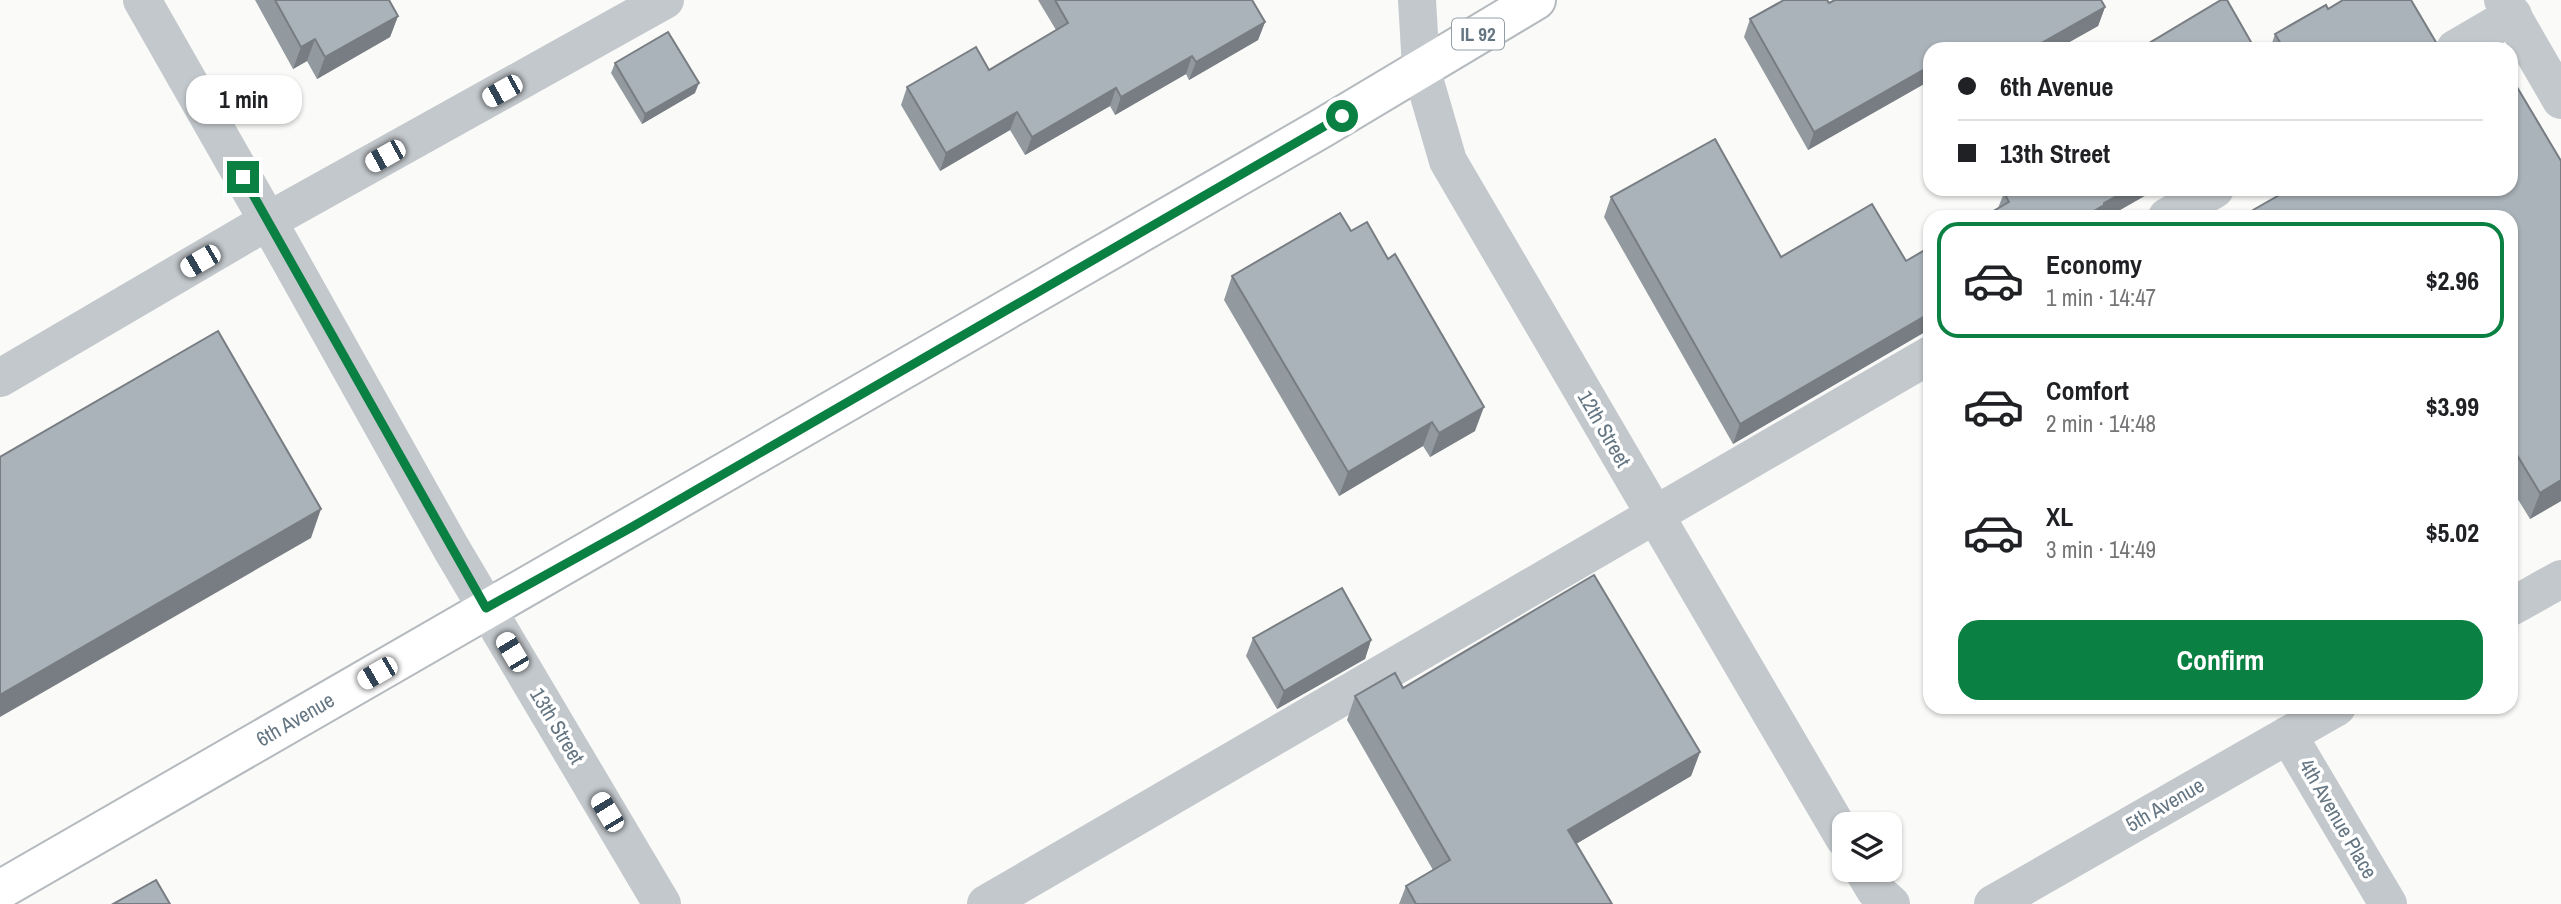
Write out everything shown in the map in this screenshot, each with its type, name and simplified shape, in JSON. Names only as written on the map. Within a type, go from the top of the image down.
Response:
[{"type":"main road","name":"6th Avenue","points":[[0,890],[1536,0]]},
{"type":"street","name":"13th Street","points":[[142,0],[486,608],[662,904]]},
{"type":"street","points":[[0,378],[268,221],[665,0]]},
{"type":"street","name":"12th Street","points":[[1417,0],[1421,68],[1448,161],[1832,818]]},
{"type":"street","points":[[2464,42],[2508,8],[2561,100]]},
{"type":"street","points":[[2179,210],[2203,196]]},
{"type":"street","points":[[986,904],[1923,359]]},
{"type":"street","points":[[2518,603],[2561,579]]},
{"type":"street","name":"5th Avenue","points":[[1993,904],[2324,714]]},
{"type":"street","name":"4th Avenue Place","points":[[2288,734],[2388,904]]},
{"type":"street","points":[[1870,882],[1891,904]]},
{"type":"building","points":[[275,0],[389,0],[398,16],[325,57],[315,39],[301,47]]},
{"type":"building","points":[[1055,0],[1252,0],[1265,22],[1196,62],[1192,56],[1121,97],[1116,88],[1032,137],[1017,112],[946,153],[907,87],[976,47],[989,70],[1068,23]]},
{"type":"building","points":[[1784,0],[1827,0],[1829,3],[1835,0],[2101,0],[2105,7],[2043,42],[1923,42],[1923,70],[1814,132],[1750,19]]},
{"type":"building","points":[[2221,0],[2227,0],[2251,42],[2151,42]]},
{"type":"building","points":[[2343,0],[2411,0],[2436,42],[2280,42],[2275,34],[2326,5],[2328,9]]},
{"type":"building","points":[[668,32],[699,83],[645,114],[615,63]]},
{"type":"building","points":[[2518,89],[2561,161],[2561,480],[2540,493],[2518,457],[2518,210],[2253,210],[2278,196],[2518,196]]},
{"type":"building","points":[[1715,139],[1781,257],[1872,204],[1906,261],[1923,251],[1923,317],[1740,424],[1611,197]]},
{"type":"building","points":[[2006,196],[2116,196],[2096,210],[1995,210],[2009,202]]},
{"type":"building","points":[[1340,213],[1351,231],[1367,222],[1388,259],[1395,254],[1484,407],[1439,433],[1432,422],[1348,472],[1232,276]]},
{"type":"building","points":[[218,331],[321,509],[0,695],[0,457]]},
{"type":"building","points":[[1594,575],[1700,752],[1568,830],[1612,904],[1416,904],[1406,886],[1450,860],[1355,696],[1395,673],[1403,688]]},
{"type":"building","points":[[1342,588],[1371,640],[1284,691],[1253,638]]},
{"type":"building","points":[[156,880],[170,904],[113,904]]},
{"type":"route","points":[[243,177],[486,608],[632,527],[1342,116]]}]
